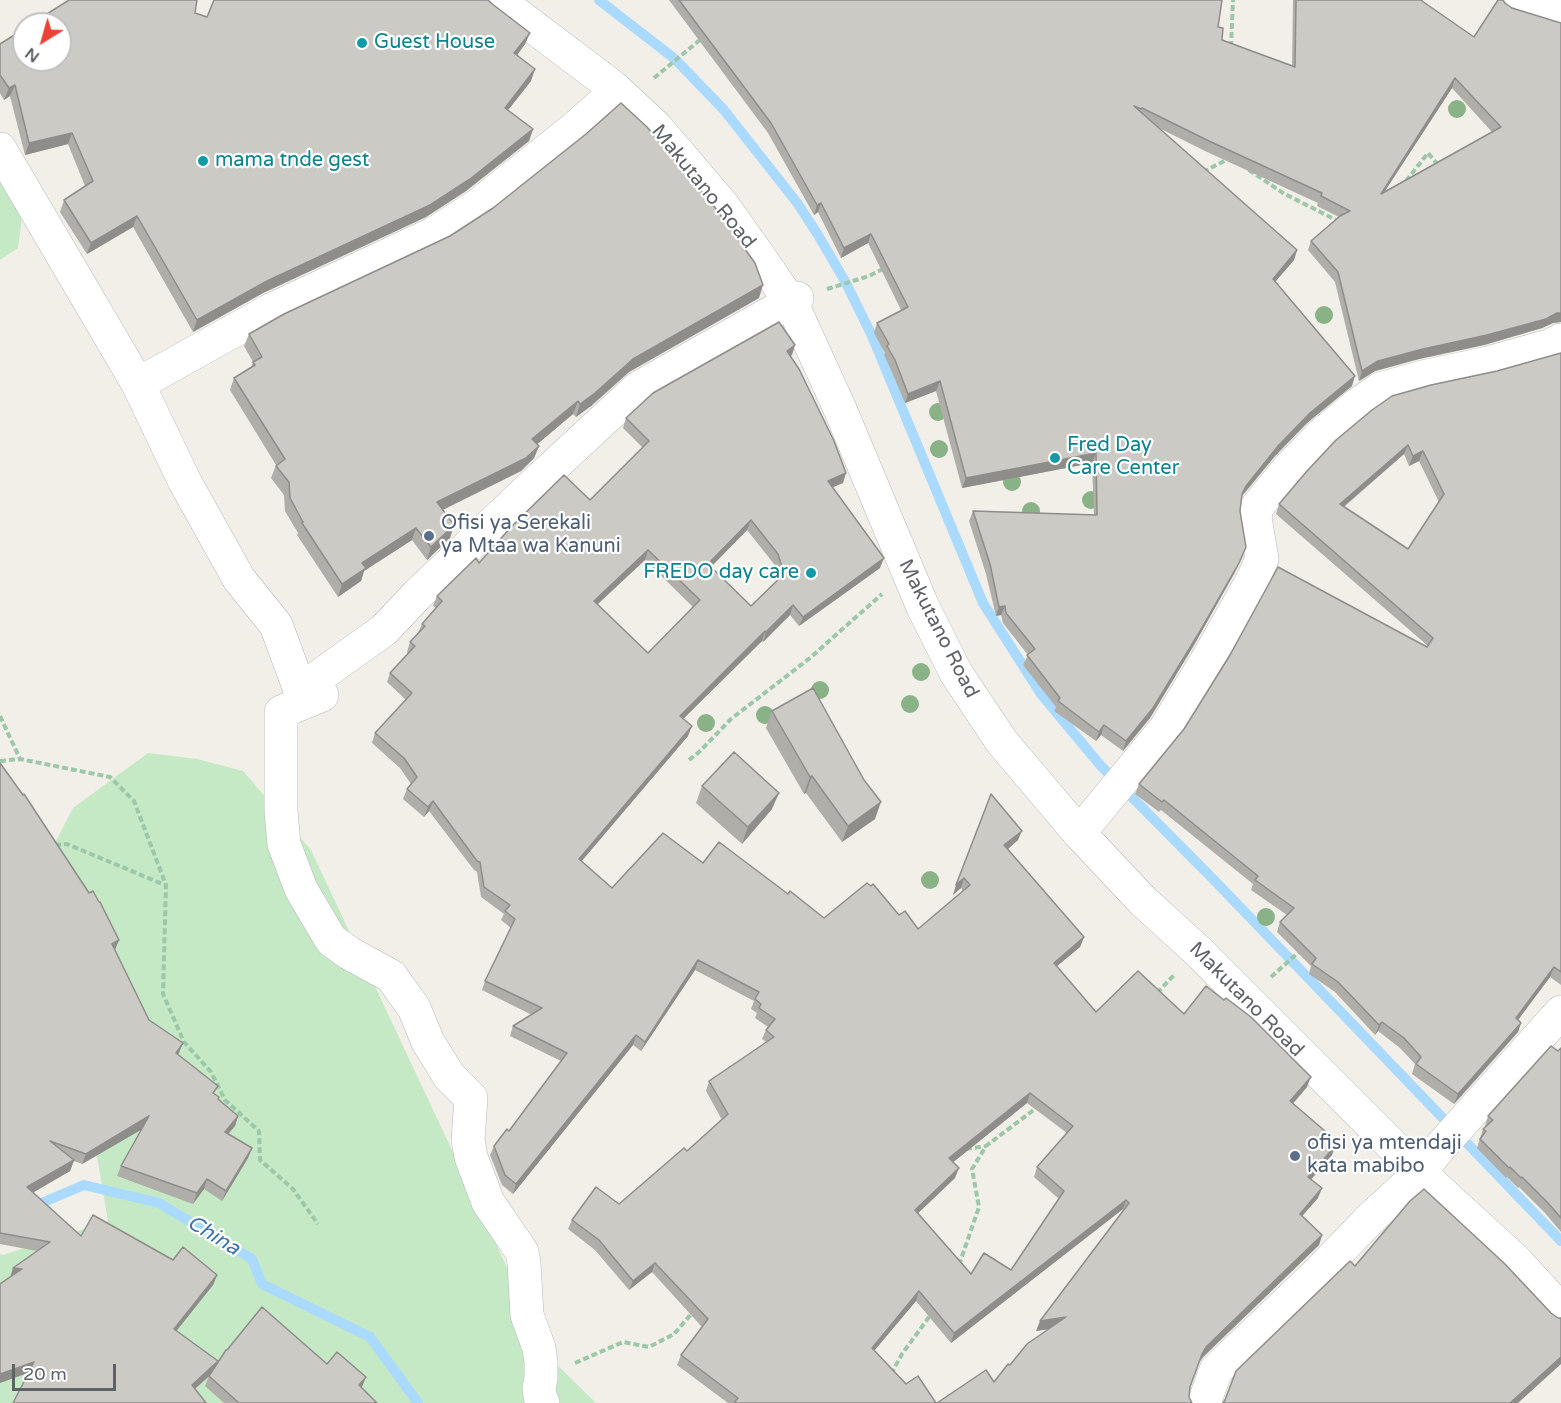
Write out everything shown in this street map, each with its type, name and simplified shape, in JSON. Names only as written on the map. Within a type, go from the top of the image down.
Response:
[{"type":"street","name":"Makutano Road","points":[[498,0],[621,94],[656,127],[724,207],[793,300],[793,306],[840,409],[922,605],[956,674],[1002,742],[1079,833],[1143,901],[1199,952],[1420,1173],[1515,1260],[1561,1310]]},
{"type":"street","points":[[1515,0],[1561,15]]},
{"type":"street","points":[[138,384],[271,310],[435,233],[477,206],[615,93],[621,94]]},
{"type":"street","points":[[0,149],[138,384],[185,482],[239,579],[276,625],[300,690]]},
{"type":"street","points":[[300,690],[384,630],[417,595],[638,388],[793,300]]},
{"type":"street","points":[[1079,833],[1165,729],[1210,655],[1262,559],[1255,518],[1257,507],[1289,468],[1320,436],[1380,389],[1488,363],[1549,346],[1561,340]]},
{"type":"street","points":[[300,690],[322,695],[281,712],[281,811],[284,844],[301,889],[332,940],[349,953],[391,976],[414,1008],[428,1042],[449,1076],[471,1098],[469,1149],[489,1202],[522,1252],[527,1315],[539,1348],[542,1390]]},
{"type":"street","points":[[1204,1403],[1216,1370],[1420,1173],[1435,1153],[1561,1012]]},
{"type":"path","points":[[1231,56],[1233,0]]},
{"type":"path","points":[[621,94],[675,59],[703,37]]},
{"type":"path","points":[[1402,187],[1428,153],[1442,170]]},
{"type":"path","points":[[1197,175],[1234,156]]},
{"type":"path","points":[[1245,167],[1283,193],[1343,224]]},
{"type":"path","points":[[793,300],[869,276],[890,266]]},
{"type":"path","points":[[689,760],[731,719],[810,658],[908,572]]},
{"type":"path","points":[[0,716],[20,759]]},
{"type":"path","points":[[0,761],[20,759],[110,777],[134,801],[166,885],[163,994],[184,1042],[211,1072],[225,1100],[259,1131],[260,1160],[293,1189],[318,1224]]},
{"type":"path","points":[[45,845],[67,844],[166,885]]},
{"type":"path","points":[[1246,1000],[1302,948]]},
{"type":"path","points":[[1156,994],[1199,952]]},
{"type":"path","points":[[958,1269],[978,1207],[972,1169],[986,1146],[1047,1099]]},
{"type":"path","points":[[963,1150],[986,1146]]},
{"type":"path","points":[[885,1383],[902,1354],[938,1305]]},
{"type":"path","points":[[542,1390],[623,1342],[649,1347],[674,1334],[698,1306]]},
{"type":"green space","points":[[0,159],[24,201],[18,248],[0,260]]},
{"type":"green space","points":[[148,753],[197,759],[243,771],[311,850],[549,1357],[596,1403],[0,1403],[0,1254],[3,1255],[108,1221],[92,1127],[40,872],[73,808]]},
{"type":"building","points":[[69,0],[197,0],[195,13],[207,17],[214,0],[488,0],[530,33],[514,53],[535,69],[505,108],[533,129],[470,179],[430,205],[267,281],[197,320],[137,216],[91,243],[64,200],[93,181],[72,133],[29,143],[15,85],[9,88],[0,75],[0,44],[12,36],[12,72],[72,72],[72,12],[50,12]]},
{"type":"building","points":[[679,0],[1222,0],[1218,27],[1223,28],[1222,40],[1295,67],[1296,0],[1422,0],[1474,37],[1498,0],[1503,0],[1512,8],[1561,23],[1561,313],[1487,335],[1378,361],[1362,371],[1338,272],[1311,241],[1340,216],[1350,211],[1321,196],[1322,193],[1134,106],[1297,250],[1273,279],[1355,376],[1310,413],[1278,446],[1246,486],[1242,494],[1240,511],[1246,547],[1239,563],[1153,708],[1126,741],[1104,725],[1099,732],[1058,701],[1060,698],[1027,655],[1035,649],[1006,613],[1005,606],[999,607],[990,564],[973,511],[1097,515],[1096,453],[966,478],[940,381],[908,394],[887,346],[889,344],[877,323],[908,307],[871,234],[844,248],[821,203],[817,205],[771,123]],"holes":[[[1455,78],[1501,127],[1381,194]]]},
{"type":"building","points":[[621,103],[647,127],[714,206],[755,263],[763,285],[633,359],[595,393],[580,404],[578,401],[532,439],[539,446],[526,458],[437,502],[454,525],[431,547],[416,528],[362,563],[366,568],[342,584],[302,523],[290,498],[289,482],[276,466],[285,459],[234,378],[255,365],[253,362],[262,357],[249,334],[284,314],[450,236],[493,208]]},
{"type":"building","points":[[779,322],[795,345],[787,351],[799,369],[834,441],[846,473],[828,481],[884,558],[803,617],[793,605],[765,631],[680,716],[692,726],[579,859],[612,888],[663,833],[703,863],[719,842],[788,894],[790,891],[824,918],[867,883],[871,886],[873,884],[899,915],[905,911],[918,929],[970,885],[964,878],[956,885],[991,794],[1022,831],[1004,845],[1084,937],[1054,963],[1096,1012],[1138,971],[1184,1014],[1206,986],[1251,1017],[1311,1077],[1290,1101],[1325,1131],[1322,1134],[1335,1146],[1308,1177],[1322,1188],[1300,1214],[1322,1235],[1206,1347],[1190,1387],[1189,1397],[1192,1403],[937,1403],[986,1370],[994,1382],[1027,1344],[1066,1317],[1040,1321],[1129,1203],[1126,1200],[954,1333],[919,1291],[872,1348],[906,1384],[918,1376],[936,1403],[734,1403],[738,1398],[681,1355],[708,1319],[655,1263],[633,1281],[599,1240],[572,1220],[596,1187],[619,1204],[684,1148],[687,1151],[728,1114],[709,1081],[774,1037],[766,1030],[775,1019],[759,1008],[761,1004],[755,999],[759,992],[698,960],[645,1042],[636,1035],[516,1184],[505,1175],[494,1146],[507,1129],[509,1131],[567,1053],[513,1026],[542,1008],[485,981],[515,919],[505,911],[510,905],[484,887],[480,862],[433,801],[428,807],[407,789],[417,777],[404,758],[375,733],[412,693],[390,673],[415,646],[410,642],[425,626],[422,624],[442,601],[437,596],[476,558],[479,563],[511,527],[564,475],[590,500],[649,441],[626,418],[653,393]],"holes":[[[751,520],[778,554],[784,574],[751,606],[708,564]],[[648,550],[700,600],[648,653],[594,601]],[[1030,1093],[1073,1126],[1037,1167],[1064,1191],[1011,1270],[984,1253],[971,1274],[915,1210],[959,1168],[949,1158]]]},
{"type":"building","points":[[1561,353],[1561,972],[1554,967],[1516,1018],[1521,1023],[1458,1094],[1416,1064],[1421,1057],[1404,1038],[1382,1022],[1379,1025],[1338,982],[1312,964],[1316,958],[1280,922],[1294,908],[1255,880],[1258,876],[1164,800],[1162,802],[1139,784],[1184,729],[1230,655],[1278,567],[1427,647],[1433,638],[1279,504],[1336,440],[1392,396]],"holes":[[[1408,445],[1413,456],[1423,451],[1444,494],[1408,549],[1340,504]]]},
{"type":"building","points":[[813,688],[864,780],[881,802],[848,826],[812,776],[810,777],[772,711]]},
{"type":"building","points":[[734,752],[779,793],[748,827],[702,786]]},
{"type":"building","points":[[0,763],[24,794],[89,893],[93,891],[100,902],[119,940],[112,944],[149,1020],[183,1043],[176,1053],[218,1086],[213,1093],[238,1116],[225,1132],[252,1148],[226,1191],[207,1179],[197,1193],[121,1166],[149,1116],[86,1154],[50,1141],[74,1160],[27,1187],[81,1236],[93,1215],[173,1260],[183,1247],[217,1275],[174,1329],[218,1361],[192,1385],[206,1403],[13,1403],[34,1362],[0,1374],[0,1284],[22,1269],[13,1268],[50,1242],[0,1233]]},
{"type":"building","points":[[1551,1046],[1558,1051],[1561,1048],[1561,1218],[1522,1177],[1509,1168],[1480,1139],[1486,1131],[1483,1129],[1493,1120],[1488,1116]]},
{"type":"building","points":[[1424,1189],[1505,1264],[1551,1313],[1561,1318],[1561,1357],[1510,1403],[1223,1403],[1236,1371],[1350,1261],[1355,1266],[1410,1201]]},
{"type":"building","points":[[262,1307],[327,1364],[337,1352],[366,1377],[359,1385],[377,1403],[239,1403],[209,1376],[226,1350]]},
{"type":"waterway","points":[[599,0],[675,59],[724,110],[798,204],[818,235],[846,283],[872,336],[983,603],[1041,694],[1101,766],[1215,881],[1561,1241]]},
{"type":"waterway","name":"China","points":[[32,1207],[84,1185],[159,1203],[252,1259],[262,1284],[370,1337],[418,1403]]},
{"type":"place","name":"Guest House","points":[[362,43]]},
{"type":"place","name":"mama tnde gest","points":[[203,161]]},
{"type":"place","name":"Fred Day Care Center","points":[[1055,458]]},
{"type":"place","name":"Ofisi ya Serekali ya Mtaa wa Kanuni","points":[[429,536]]},
{"type":"place","name":"FREDO day care","points":[[811,573]]},
{"type":"place","name":"ofisi ya mtendaji kata mabibo","points":[[1295,1156]]}]
